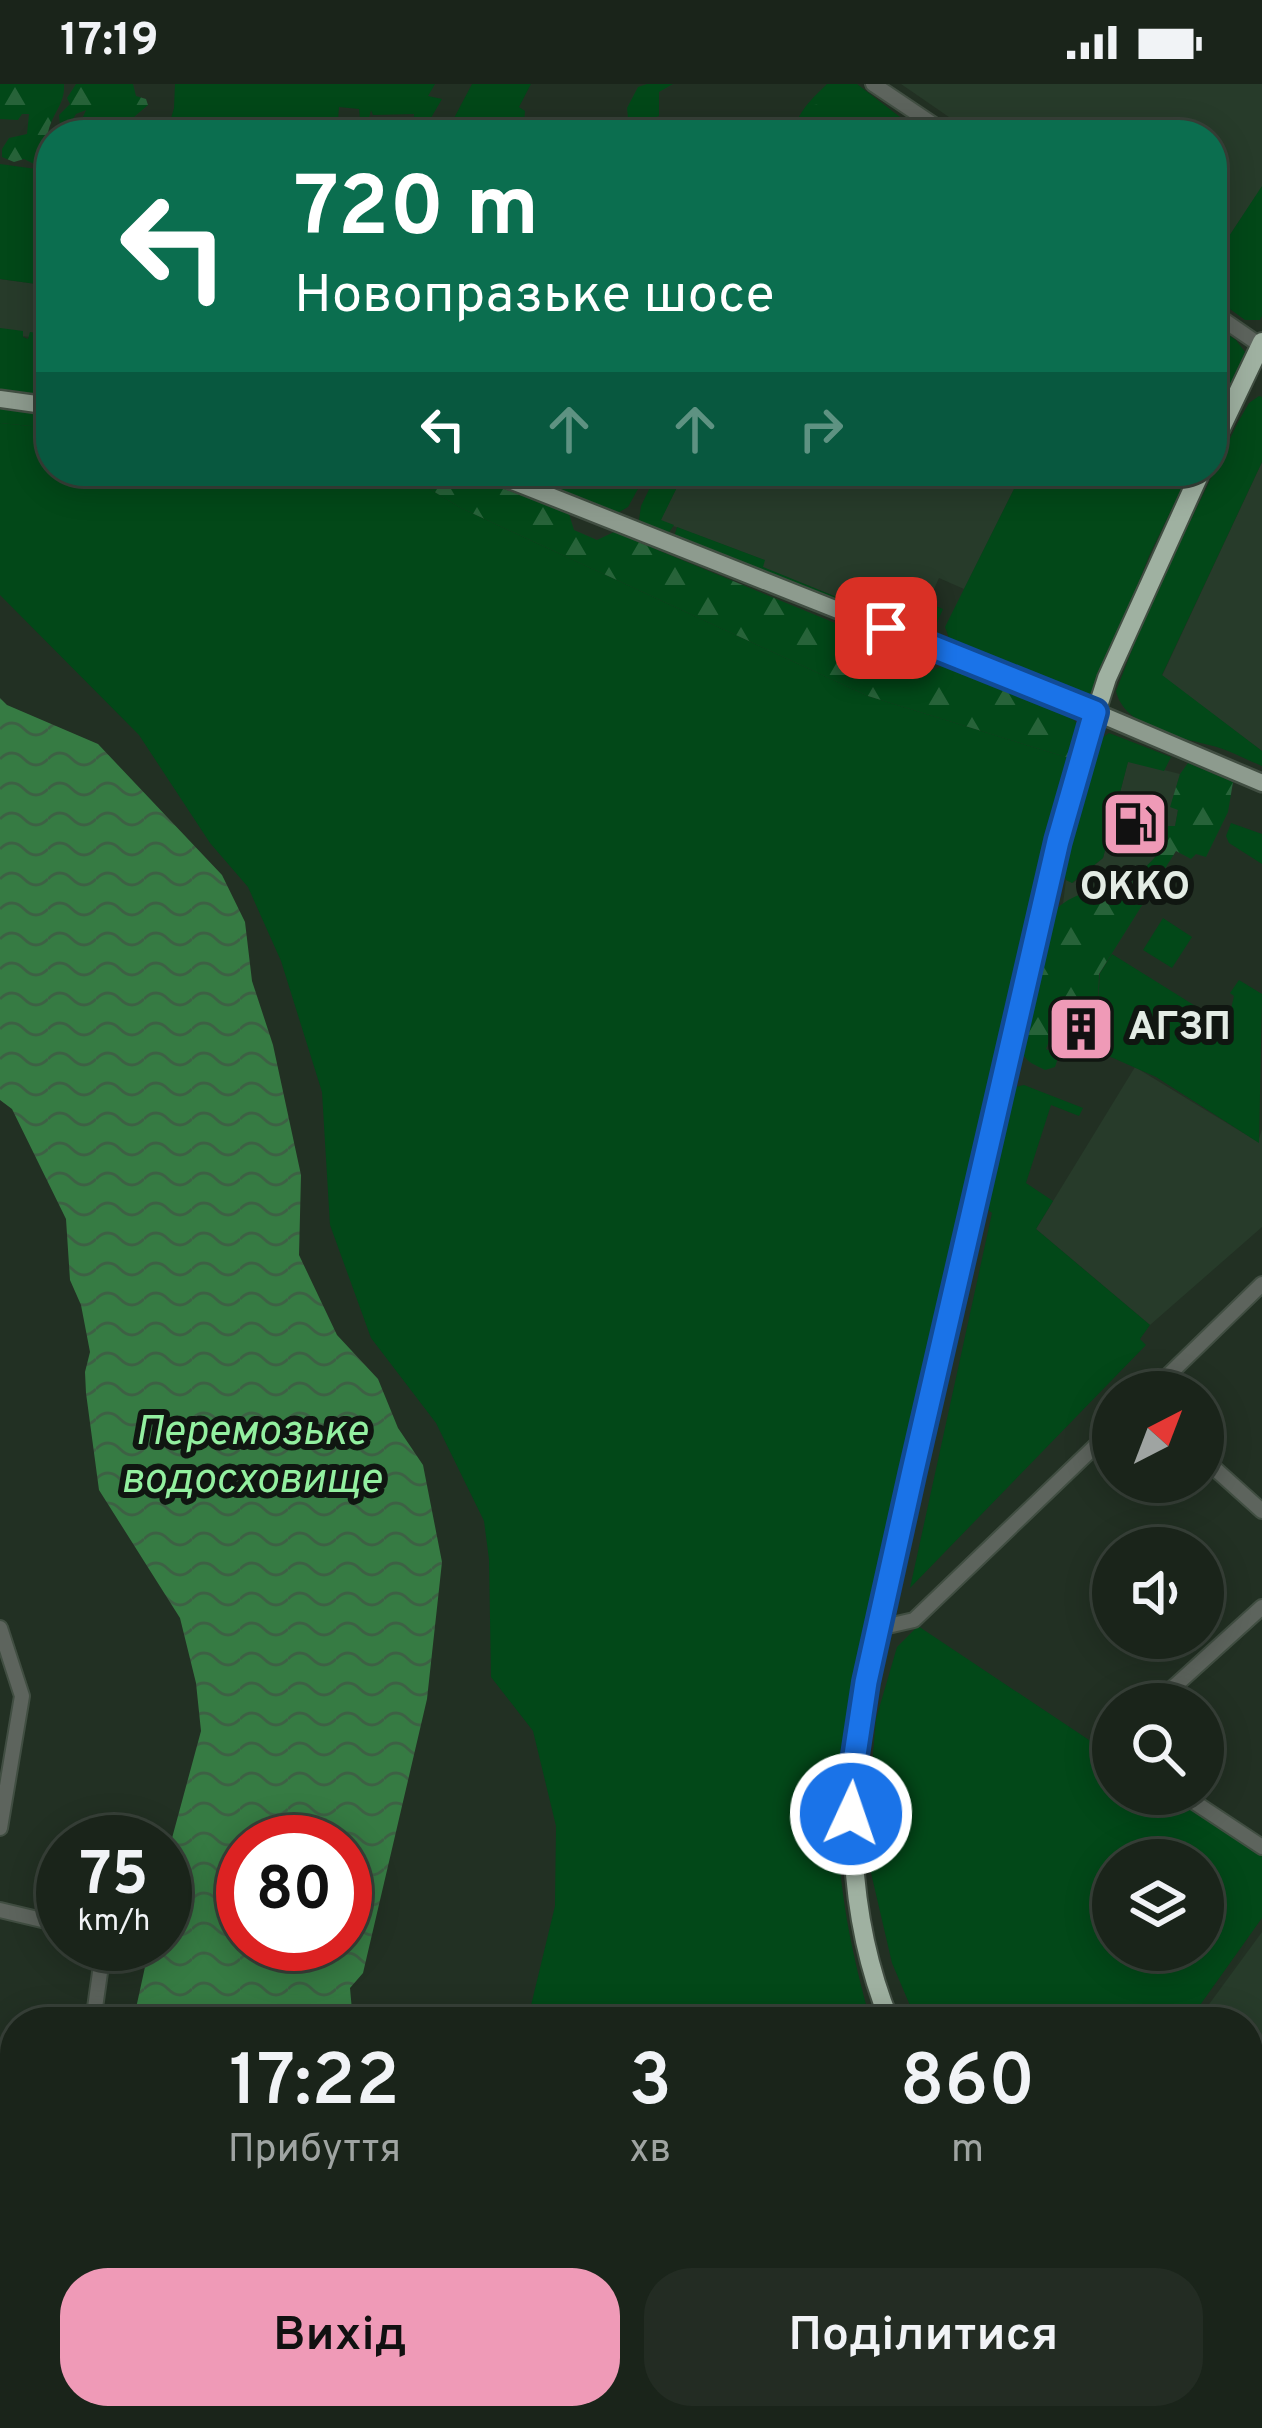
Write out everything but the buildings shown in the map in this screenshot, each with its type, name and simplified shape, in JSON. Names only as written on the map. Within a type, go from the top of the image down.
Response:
[{"type":"highway","points":[[1227,415],[1261,343]]},
{"type":"highway","points":[[885,2007],[863,1937],[851,1847],[857,1738],[879,1628],[1065,809],[1124,637],[1194,486]]},
{"type":"main road","points":[[0,399],[36,404]]},
{"type":"main road","points":[[525,486],[1262,783]]},
{"type":"street","points":[[873,84],[927,120]]},
{"type":"street","points":[[1227,321],[1261,343]]},
{"type":"street","points":[[1173,1371],[1262,1284]]},
{"type":"street","points":[[879,1628],[914,1620],[1092,1449]]},
{"type":"street","points":[[1224,1477],[1262,1511]]},
{"type":"street","points":[[1178,1683],[1262,1607]]},
{"type":"street","points":[[0,1628],[22,1696],[0,1828]]},
{"type":"street","points":[[1214,1815],[1262,1847]]},
{"type":"street","points":[[0,1910],[36,1919]]},
{"type":"street","points":[[95,2007],[100,1971]]},
{"type":"shaded area","points":[[901,84],[1262,84],[1262,187],[1227,240],[1227,120],[953,120]]},
{"type":"shaded area","points":[[0,279],[36,284],[36,338],[0,333]]},
{"type":"shaded area","points":[[1262,462],[1262,751],[1162,676]]},
{"type":"shaded area","points":[[678,486],[1016,486],[964,589],[939,578],[916,629],[762,567],[764,560],[660,521]]},
{"type":"shaded area","points":[[1128,761],[1180,774],[1171,806],[1178,809],[1175,827],[1168,827],[1165,846],[1143,870],[1063,904],[1066,880],[1073,883],[1103,858]]},
{"type":"shaded area","points":[[1135,1067],[1258,1142],[1262,1129],[1262,1227],[1150,1325],[1036,1229]]},
{"type":"shaded area","points":[[1262,1932],[1262,2007],[1207,2007]]},
{"type":"green space","points":[[0,84],[64,84],[53,120],[36,120],[36,163],[2,157],[9,138],[27,134],[29,114],[18,120],[0,119]]},
{"type":"green space","points":[[76,84],[133,84],[136,96],[148,105],[134,120],[82,120],[86,110],[72,120],[60,120],[70,104],[67,98]]},
{"type":"green space","points":[[175,84],[435,84],[428,96],[442,99],[430,120],[414,120],[414,114],[373,115],[371,110],[369,118],[360,119],[359,109],[339,107],[338,120],[170,120]]},
{"type":"green space","points":[[472,84],[531,84],[519,107],[525,111],[524,120],[453,120]]},
{"type":"green space","points":[[673,84],[659,92],[659,116],[620,120],[628,118],[627,108],[638,87]]},
{"type":"green space","points":[[827,84],[857,84],[904,120],[798,120]]},
{"type":"green space","points":[[831,89],[846,94],[827,120],[803,120],[814,105],[824,104]]},
{"type":"green space","points":[[0,164],[36,169],[36,284],[0,279]]},
{"type":"green space","points":[[1262,186],[1260,320],[1245,320],[1227,307],[1227,239]]},
{"type":"green space","points":[[0,328],[23,331],[28,339],[30,332],[36,333],[36,395],[0,391]]},
{"type":"green space","points":[[1227,334],[1245,352],[1234,384],[1227,388]]},
{"type":"green space","points":[[1262,397],[1262,462],[1162,675],[1262,751],[1262,766],[1141,722],[1121,703],[1116,691],[1147,611],[1207,486],[1227,486],[1227,445],[1249,403]]},
{"type":"green space","points":[[0,409],[36,414],[36,427],[0,423]]},
{"type":"green space","points":[[0,423],[36,427],[36,486],[425,486],[461,508],[868,696],[1069,758],[845,1725],[837,1807],[840,1870],[867,2007],[531,2007],[555,1906],[556,1826],[533,1731],[491,1677],[484,1521],[436,1423],[371,1338],[330,1225],[322,1092],[281,961],[248,887],[210,843],[139,735],[0,595]]},
{"type":"green space","points":[[425,486],[497,486],[569,514],[574,530],[597,540],[614,532],[874,639],[886,657],[925,673],[944,665],[1036,697],[1077,724],[1069,758],[868,696],[461,508]]},
{"type":"green space","points":[[538,486],[640,486],[628,507],[616,514]]},
{"type":"green space","points":[[651,486],[678,486],[661,520],[674,525],[668,534],[639,520]]},
{"type":"green space","points":[[1016,486],[1183,486],[1100,680],[1088,696],[950,641],[945,627]]},
{"type":"green space","points":[[677,527],[765,560],[763,567],[851,603],[843,605],[674,537]]},
{"type":"green space","points":[[928,603],[943,609],[935,627],[920,634],[867,614],[862,607],[916,628]]},
{"type":"green space","points":[[1109,733],[1171,757],[1164,771],[1128,762],[1103,858],[1072,883],[1066,880],[1062,866],[1095,743]]},
{"type":"green space","points":[[1188,763],[1233,782],[1228,812],[1206,857],[1196,854],[1191,859],[1176,851],[1099,974],[1097,1024],[1081,1017],[1076,1027],[1057,1020],[1046,1049],[1059,1055],[1055,1067],[1045,1070],[1027,1060],[1022,1045],[1030,987],[1050,918],[1076,896],[1148,865],[1168,826],[1175,826],[1178,810],[1170,807]]},
{"type":"green space","points":[[1231,823],[1262,834],[1262,864],[1229,843],[1226,836]]},
{"type":"green space","points":[[1163,918],[1192,937],[1172,968],[1143,950]]},
{"type":"green space","points":[[1112,954],[1205,1012],[1206,1018],[1223,1022],[1230,1013],[1234,996],[1230,993],[1239,980],[1262,994],[1259,1143],[1156,1077],[1095,1050],[1100,973]]},
{"type":"green space","points":[[1024,1085],[1083,1108],[1079,1116],[1051,1105],[1026,1183],[1053,1201],[1036,1229],[1150,1325],[1140,1339],[1146,1345],[1121,1371],[1092,1371],[1092,1401],[910,1588],[992,1213],[985,1207],[1011,1088]]},
{"type":"green space","points":[[918,1626],[1092,1742],[1092,1815],[1202,1815],[1262,1855],[1262,1918],[1199,2007],[911,2007],[892,1963],[865,1847],[876,1719],[897,1647]]},
{"type":"water","name":"Перемозьке водосховище","points":[[0,698],[98,744],[222,875],[245,922],[252,981],[273,1045],[301,1175],[299,1255],[337,1335],[378,1379],[398,1428],[423,1465],[442,1562],[427,1699],[372,1934],[372,1815],[216,1815],[216,1971],[363,1971],[350,1988],[352,2007],[136,2007],[144,1971],[192,1971],[192,1815],[178,1815],[201,1731],[196,1683],[180,1618],[99,1490],[86,1393],[90,1352],[81,1305],[70,1280],[66,1219],[12,1109],[0,1100]]},
{"type":"place","name":"ОККО","points":[[1135,824]]},
{"type":"place","name":"АГЗП","points":[[1081,1029]]},
{"type":"route","points":[[851,1814],[866,1682],[994,1109],[1058,841],[1095,712],[886,628]]}]
